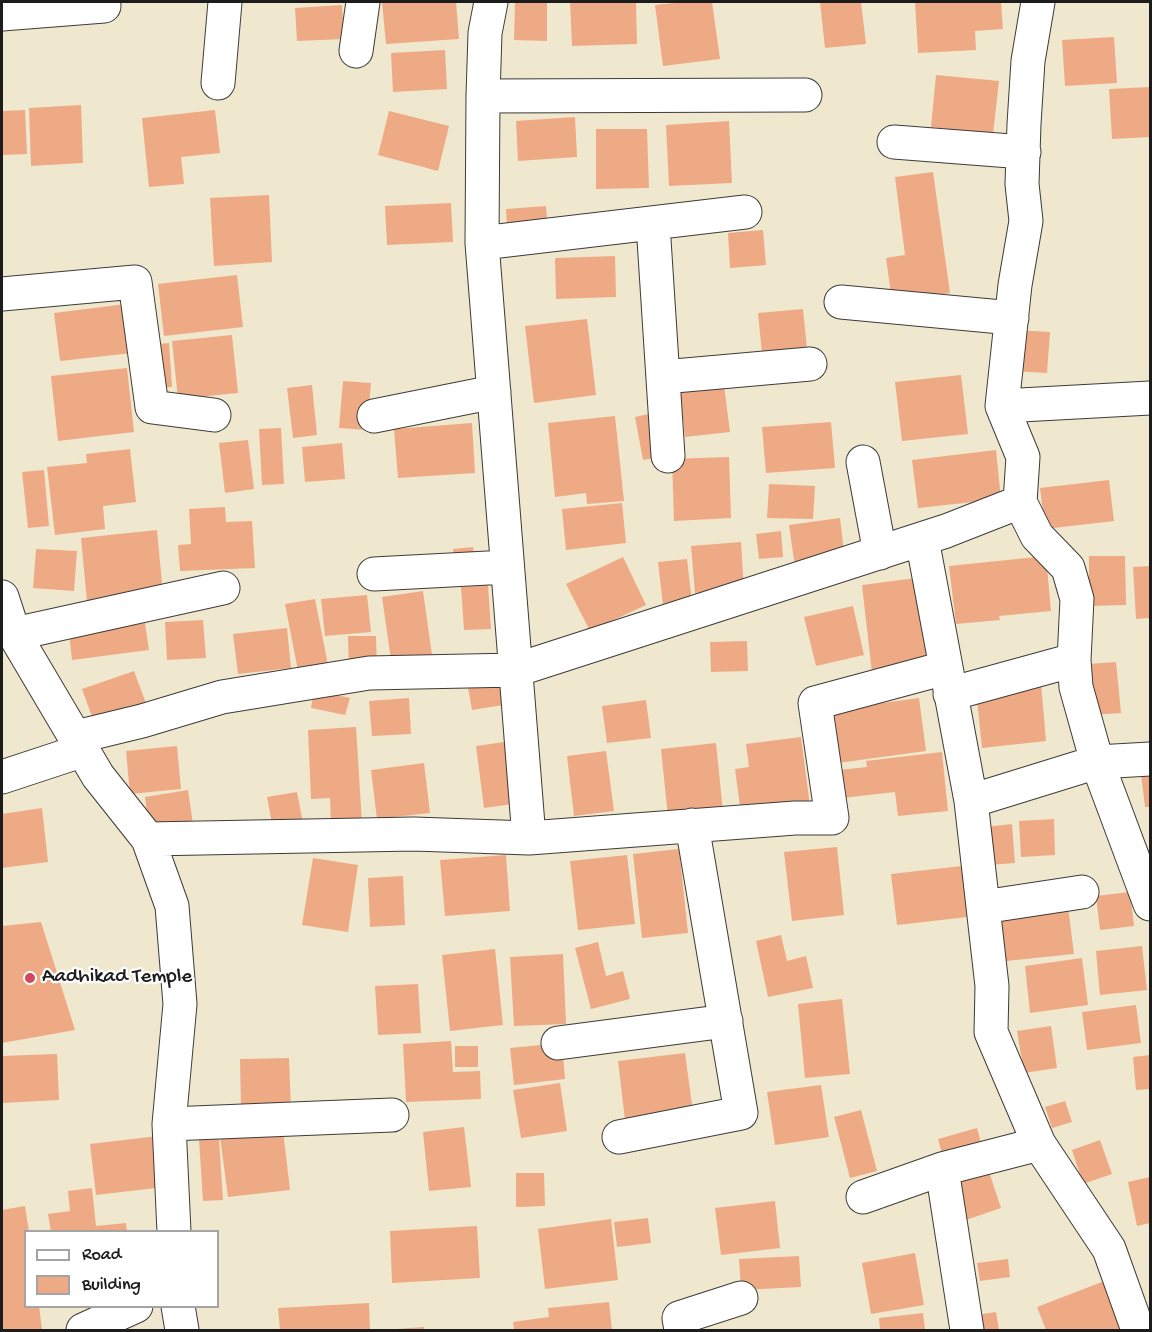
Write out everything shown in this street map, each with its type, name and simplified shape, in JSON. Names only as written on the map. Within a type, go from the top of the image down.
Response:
[{"type":"street","points":[[218,83],[225,2]]},
{"type":"street","points":[[356,51],[363,2]]},
{"type":"street","points":[[491,2],[485,33],[482,243],[529,838]]},
{"type":"street","points":[[1038,2],[1028,61],[1024,124],[1023,184],[1026,221],[1015,285],[1002,406],[1023,457],[1020,502],[1036,536],[1068,568],[1077,599],[1074,660],[1076,687],[1097,762],[1150,904]]},
{"type":"street","points":[[2,14],[104,6]]},
{"type":"street","points":[[483,96],[805,95]]},
{"type":"street","points":[[894,142],[1024,152]]},
{"type":"street","points":[[482,243],[745,212]]},
{"type":"street","points":[[653,224],[668,456]]},
{"type":"street","points":[[2,294],[135,282],[152,407],[214,415]]},
{"type":"street","points":[[841,302],[1012,318]]},
{"type":"street","points":[[663,377],[810,364]]},
{"type":"street","points":[[375,416],[494,392]]},
{"type":"street","points":[[1002,406],[1150,398]]},
{"type":"street","points":[[863,462],[880,553]]},
{"type":"street","points":[[2,777],[141,721],[222,697],[369,673],[516,670],[922,539],[1020,502]]},
{"type":"street","points":[[922,539],[971,801],[992,986],[991,1032],[1039,1144],[1109,1249],[1138,1330]]},
{"type":"street","points":[[375,574],[507,567]]},
{"type":"street","points":[[8,632],[223,588]]},
{"type":"street","points":[[2,597],[8,632],[98,776],[148,838],[172,906],[180,1004],[169,1124],[174,1230]]},
{"type":"street","points":[[148,838],[414,834],[529,838],[795,818],[832,818],[815,703],[1074,660]]},
{"type":"street","points":[[971,801],[1097,762],[1150,759]]},
{"type":"street","points":[[619,1137],[741,1113],[692,825]]},
{"type":"street","points":[[983,907],[1082,892]]},
{"type":"street","points":[[558,1043],[726,1021]]},
{"type":"street","points":[[169,1124],[392,1115]]},
{"type":"street","points":[[863,1197],[942,1169],[1039,1144]]},
{"type":"street","points":[[942,1169],[967,1330]]},
{"type":"street","points":[[681,1330],[679,1318],[741,1298]]},
{"type":"street","points":[[83,1330],[132,1308]]},
{"type":"street","points":[[178,1308],[182,1330]]},
{"type":"building","points":[[382,2],[456,2],[459,39],[386,44]]},
{"type":"building","points":[[515,2],[547,2],[547,41],[514,40]]},
{"type":"building","points":[[570,2],[636,2],[637,44],[572,46]]},
{"type":"building","points":[[712,2],[720,59],[663,66],[655,5]]},
{"type":"building","points":[[820,2],[861,2],[866,44],[825,48]]},
{"type":"building","points":[[915,2],[1001,2],[1003,29],[975,31],[976,50],[918,53]]},
{"type":"building","points":[[342,5],[344,39],[297,41],[295,8]]},
{"type":"building","points":[[1114,37],[1117,83],[1065,86],[1062,40]]},
{"type":"building","points":[[445,50],[447,89],[393,92],[391,53]]},
{"type":"building","points":[[936,75],[999,81],[993,134],[931,127]]},
{"type":"building","points":[[1150,87],[1150,137],[1112,139],[1109,89]]},
{"type":"building","points":[[81,105],[83,163],[31,166],[29,108]]},
{"type":"building","points":[[25,110],[27,154],[2,155],[2,111]]},
{"type":"building","points":[[215,110],[220,153],[181,157],[184,184],[149,187],[142,118]]},
{"type":"building","points":[[389,111],[449,126],[438,171],[378,155]]},
{"type":"building","points":[[575,117],[577,157],[518,161],[516,121]]},
{"type":"building","points":[[729,121],[732,183],[669,186],[666,125]]},
{"type":"building","points":[[596,129],[647,129],[649,188],[596,189]]},
{"type":"building","points":[[933,172],[950,293],[892,301],[886,258],[905,255],[895,177]]},
{"type":"building","points":[[269,195],[272,262],[214,266],[210,198]]},
{"type":"building","points":[[451,203],[453,242],[387,245],[385,206]]},
{"type":"building","points":[[546,206],[549,241],[508,244],[506,209]]},
{"type":"building","points":[[763,230],[766,265],[730,268],[728,233]]},
{"type":"building","points":[[615,256],[616,297],[556,299],[555,258]]},
{"type":"building","points":[[237,275],[243,327],[164,336],[158,284]]},
{"type":"building","points":[[126,304],[132,353],[60,361],[54,313]]},
{"type":"building","points":[[803,309],[808,359],[763,364],[758,313]]},
{"type":"building","points":[[587,319],[596,395],[534,403],[525,326]]},
{"type":"building","points":[[1015,330],[1050,332],[1047,373],[1012,371]]},
{"type":"building","points":[[232,335],[238,393],[178,399],[172,341]]},
{"type":"building","points":[[169,343],[172,387],[152,388],[149,345]]},
{"type":"building","points":[[127,368],[134,432],[58,441],[51,376]]},
{"type":"building","points":[[961,375],[968,434],[902,441],[895,382]]},
{"type":"building","points":[[343,381],[371,383],[367,430],[339,428]]},
{"type":"building","points":[[312,385],[317,435],[293,438],[287,388]]},
{"type":"building","points":[[724,385],[730,432],[685,437],[680,390]]},
{"type":"building","points":[[658,412],[667,456],[643,460],[635,417]]},
{"type":"building","points":[[615,416],[624,501],[587,504],[586,493],[555,497],[548,423]]},
{"type":"building","points":[[831,422],[835,468],[766,473],[762,427]]},
{"type":"building","points":[[472,423],[475,473],[398,478],[394,429]]},
{"type":"building","points":[[281,428],[284,484],[262,485],[259,429]]},
{"type":"building","points":[[248,440],[254,489],[225,493],[219,443]]},
{"type":"building","points":[[342,443],[345,479],[305,482],[302,447]]},
{"type":"building","points":[[130,449],[136,502],[103,506],[105,529],[55,535],[47,467],[87,463],[86,454]]},
{"type":"building","points":[[996,450],[1001,499],[918,508],[912,460]]},
{"type":"building","points":[[729,457],[731,518],[674,521],[672,459]]},
{"type":"building","points":[[44,470],[49,526],[28,528],[22,472]]},
{"type":"building","points":[[1109,480],[1114,521],[1045,529],[1040,488]]},
{"type":"building","points":[[769,484],[815,486],[813,519],[767,518]]},
{"type":"building","points":[[622,503],[626,543],[566,550],[562,509]]},
{"type":"building","points":[[225,507],[226,522],[252,521],[255,568],[180,571],[178,545],[191,544],[189,509]]},
{"type":"building","points":[[840,518],[845,560],[795,567],[789,525]]},
{"type":"building","points":[[157,530],[163,594],[87,602],[81,538]]},
{"type":"building","points":[[781,531],[783,557],[759,559],[756,534]]},
{"type":"building","points":[[741,542],[744,590],[695,593],[691,546]]},
{"type":"building","points":[[473,547],[475,567],[455,569],[453,549]]},
{"type":"building","points":[[36,549],[77,551],[74,591],[33,588]]},
{"type":"building","points":[[1046,556],[1051,611],[999,616],[1000,620],[956,624],[949,566]]},
{"type":"building","points":[[1089,556],[1125,556],[1126,605],[1089,606]]},
{"type":"building","points":[[623,557],[646,605],[590,631],[566,584]]},
{"type":"building","points":[[687,559],[692,602],[663,605],[658,562]]},
{"type":"building","points":[[1150,566],[1150,618],[1136,619],[1133,567]]},
{"type":"building","points":[[924,577],[935,665],[872,673],[862,585]]},
{"type":"building","points":[[488,585],[491,629],[464,630],[461,587]]},
{"type":"building","points":[[423,591],[432,655],[391,660],[382,597]]},
{"type":"building","points":[[367,595],[371,632],[325,636],[321,599]]},
{"type":"building","points":[[315,599],[329,670],[299,676],[285,604]]},
{"type":"building","points":[[853,606],[864,655],[816,666],[804,617]]},
{"type":"building","points":[[203,620],[206,658],[167,660],[165,622]]},
{"type":"building","points":[[145,623],[149,650],[72,660],[69,633]]},
{"type":"building","points":[[287,628],[291,668],[238,674],[233,634]]},
{"type":"building","points":[[348,636],[376,636],[377,669],[349,669]]},
{"type":"building","points":[[747,641],[748,671],[711,672],[710,642]]},
{"type":"building","points":[[1116,662],[1121,713],[1093,715],[1089,664]]},
{"type":"building","points":[[134,671],[147,706],[95,725],[82,689]]},
{"type":"building","points":[[518,674],[522,702],[472,710],[467,682]]},
{"type":"building","points":[[1041,683],[1046,741],[982,748],[976,690]]},
{"type":"building","points":[[314,690],[350,698],[345,715],[311,708]]},
{"type":"building","points":[[409,698],[411,734],[372,736],[369,701]]},
{"type":"building","points":[[919,698],[926,751],[838,763],[831,710]]},
{"type":"building","points":[[646,700],[651,738],[607,743],[602,706]]},
{"type":"building","points":[[356,727],[362,823],[331,825],[330,798],[311,799],[308,730]]},
{"type":"building","points":[[801,737],[810,806],[741,814],[735,769],[749,767],[746,744]]},
{"type":"building","points":[[526,739],[535,801],[484,808],[476,746]]},
{"type":"building","points":[[716,743],[723,812],[668,817],[661,749]]},
{"type":"building","points":[[177,746],[181,789],[130,794],[126,751]]},
{"type":"building","points":[[606,751],[614,811],[574,816],[567,756]]},
{"type":"building","points":[[942,752],[948,811],[898,816],[895,792],[833,799],[830,771],[867,767],[866,761]]},
{"type":"building","points":[[1150,756],[1150,807],[1145,807],[1139,757]]},
{"type":"building","points":[[424,763],[430,813],[377,819],[371,770]]},
{"type":"building","points":[[188,790],[193,824],[149,830],[145,797]]},
{"type":"building","points":[[297,792],[303,823],[273,829],[267,797]]},
{"type":"building","points":[[42,808],[48,862],[2,868],[2,814]]},
{"type":"building","points":[[1054,819],[1055,855],[1021,857],[1019,821]]},
{"type":"building","points":[[1012,824],[1015,863],[988,865],[985,827]]},
{"type":"building","points":[[837,847],[844,915],[792,921],[784,852]]},
{"type":"building","points":[[679,849],[688,933],[642,938],[633,854]]},
{"type":"building","points":[[506,855],[510,911],[445,916],[440,860]]},
{"type":"building","points":[[627,855],[635,924],[578,930],[570,861]]},
{"type":"building","points":[[313,858],[358,865],[348,932],[302,925]]},
{"type":"building","points":[[962,866],[967,917],[897,925],[891,874]]},
{"type":"building","points":[[403,876],[405,925],[370,927],[368,878]]},
{"type":"building","points":[[1130,892],[1134,926],[1100,930],[1096,896]]},
{"type":"building","points":[[1067,899],[1074,954],[1006,961],[1000,906]]},
{"type":"building","name":"Aadhikad Temple","points":[[41,922],[75,1030],[2,1043],[2,926]]},
{"type":"building","points":[[781,935],[787,961],[806,956],[813,988],[768,997],[756,941]]},
{"type":"building","points":[[598,942],[606,976],[623,971],[630,999],[591,1009],[575,948]]},
{"type":"building","points":[[1142,946],[1147,990],[1100,995],[1096,951]]},
{"type":"building","points":[[495,949],[503,1025],[450,1031],[442,955]]},
{"type":"building","points":[[563,954],[566,1024],[514,1026],[510,957]]},
{"type":"building","points":[[1082,958],[1088,1005],[1030,1013],[1025,966]]},
{"type":"building","points":[[418,984],[421,1033],[378,1035],[375,986]]},
{"type":"building","points":[[842,999],[850,1074],[805,1078],[798,1004]]},
{"type":"building","points":[[1136,1005],[1141,1043],[1087,1050],[1082,1012]]},
{"type":"building","points":[[1051,1026],[1057,1068],[1024,1073],[1017,1031]]},
{"type":"building","points":[[451,1041],[453,1072],[480,1071],[481,1099],[406,1102],[403,1044]]},
{"type":"building","points":[[562,1043],[565,1079],[514,1085],[510,1048]]},
{"type":"building","points":[[455,1046],[478,1046],[478,1067],[455,1067]]},
{"type":"building","points":[[685,1053],[693,1112],[625,1120],[618,1061]]},
{"type":"building","points":[[57,1054],[59,1100],[2,1103],[2,1056]]},
{"type":"building","points":[[1150,1055],[1150,1089],[1136,1090],[1133,1057]]},
{"type":"building","points":[[289,1058],[291,1109],[241,1111],[240,1059]]},
{"type":"building","points":[[560,1083],[567,1131],[521,1138],[513,1090]]},
{"type":"building","points":[[821,1085],[829,1137],[775,1145],[767,1092]]},
{"type":"building","points":[[1065,1101],[1072,1122],[1052,1128],[1045,1107]]},
{"type":"building","points":[[861,1110],[877,1171],[850,1178],[834,1117]]},
{"type":"building","points":[[282,1122],[290,1190],[228,1197],[219,1129]]},
{"type":"building","points":[[464,1127],[471,1187],[429,1191],[423,1132]]},
{"type":"building","points":[[977,1128],[983,1150],[944,1161],[938,1139]]},
{"type":"building","points":[[158,1136],[164,1187],[96,1195],[90,1144]]},
{"type":"building","points":[[219,1139],[223,1200],[203,1201],[199,1140]]},
{"type":"building","points":[[1100,1140],[1112,1174],[1083,1184],[1072,1150]]},
{"type":"building","points":[[986,1163],[1001,1208],[957,1223],[942,1178]]},
{"type":"building","points":[[516,1173],[544,1173],[545,1206],[516,1207]]},
{"type":"building","points":[[1150,1177],[1150,1223],[1137,1226],[1128,1182]]},
{"type":"building","points":[[92,1188],[96,1226],[126,1223],[127,1230],[51,1230],[48,1214],[70,1211],[68,1191]]},
{"type":"building","points":[[775,1201],[780,1248],[721,1255],[715,1208]]},
{"type":"building","points":[[25,1206],[29,1230],[24,1230],[24,1308],[39,1308],[42,1329],[2,1330],[2,1210]]},
{"type":"building","points":[[648,1218],[651,1243],[617,1247],[614,1222]]},
{"type":"building","points":[[611,1219],[618,1280],[545,1289],[538,1229]]},
{"type":"building","points":[[477,1226],[480,1278],[392,1283],[390,1231]]},
{"type":"building","points":[[915,1253],[924,1305],[871,1314],[862,1263]]},
{"type":"building","points":[[799,1256],[801,1287],[741,1290],[739,1259]]},
{"type":"building","points":[[1008,1259],[1010,1277],[980,1281],[977,1263]]},
{"type":"building","points":[[1107,1280],[1127,1330],[1046,1330],[1037,1307]]},
{"type":"building","points":[[609,1302],[612,1330],[514,1330],[513,1322],[549,1317],[548,1308]]},
{"type":"building","points":[[369,1303],[370,1330],[280,1330],[278,1308]]},
{"type":"building","points":[[996,1312],[999,1330],[966,1330],[964,1317]]},
{"type":"building","points":[[923,1313],[925,1330],[880,1330],[879,1318]]},
{"type":"building","points":[[424,1327],[424,1330],[396,1330],[396,1329]]},
{"type":"place","name":"Aadhikad Temple","points":[[30,978]]}]
